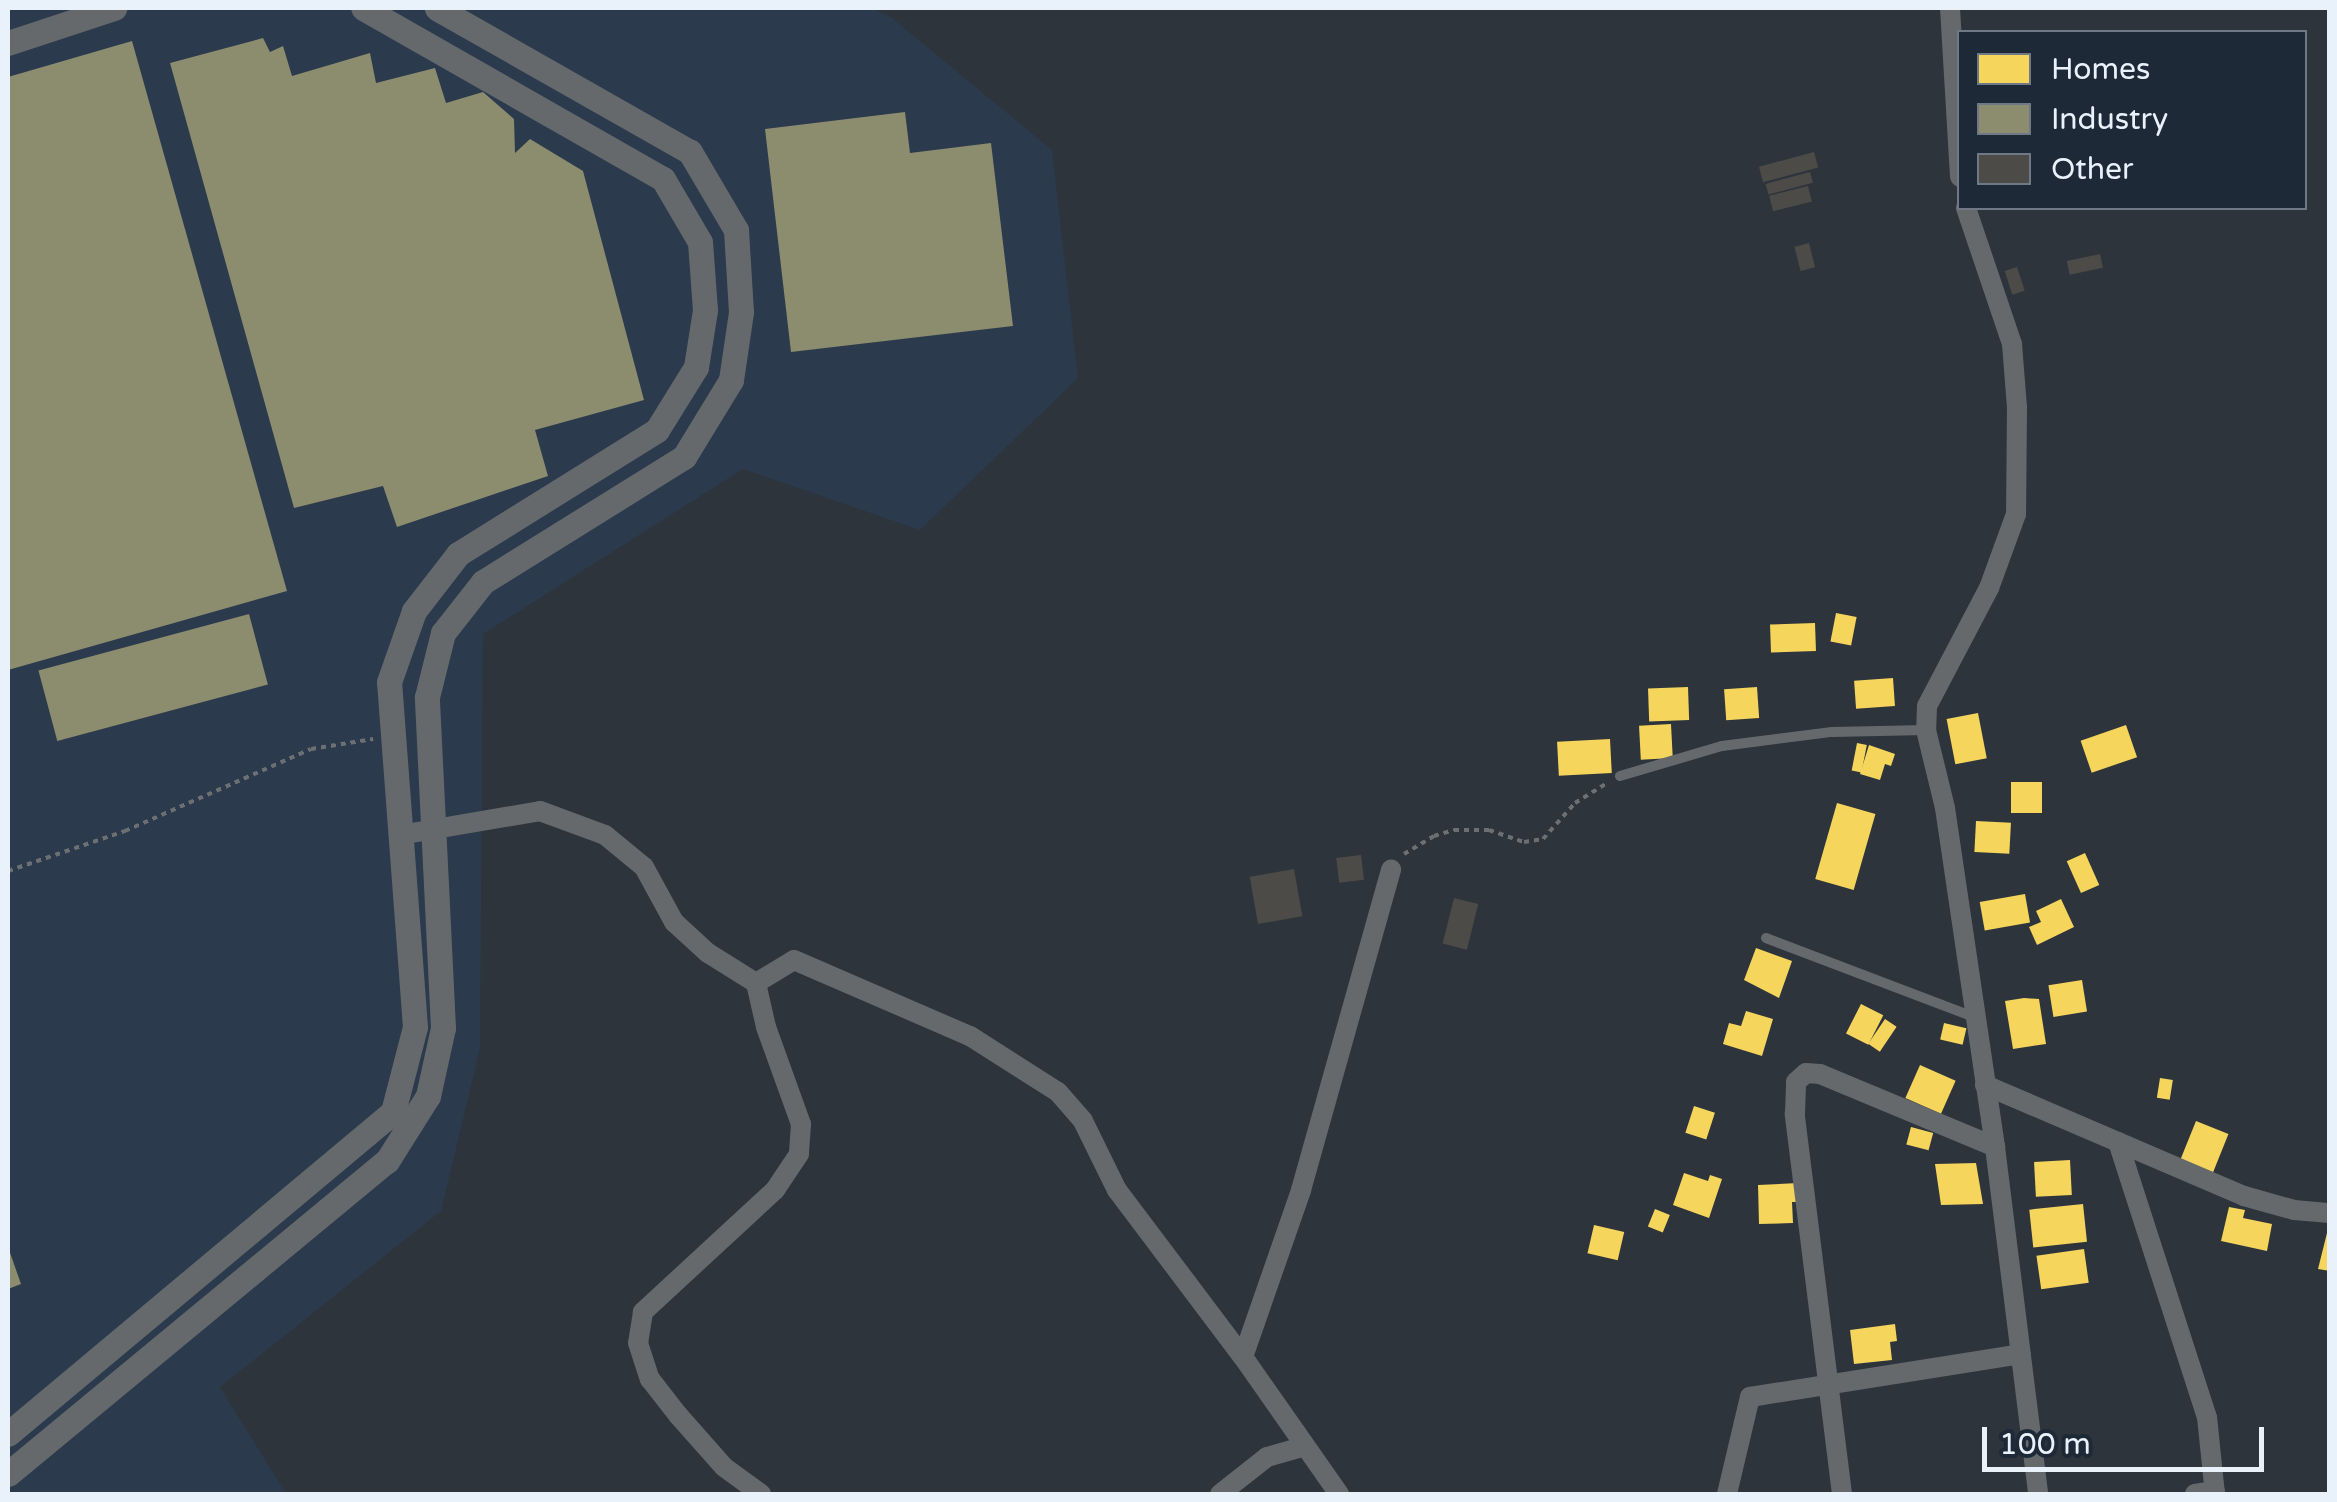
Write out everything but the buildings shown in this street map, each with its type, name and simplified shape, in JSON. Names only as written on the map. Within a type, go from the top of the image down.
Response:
[{"type":"street","points":[[8,43],[114,8]]},
{"type":"street","points":[[8,1434],[393,1112],[416,1027],[389,682],[414,611],[458,554],[657,430],[696,367],[704,310],[700,242],[663,179],[363,8]]},
{"type":"street","points":[[8,1474],[387,1161],[428,1096],[443,1028],[427,697],[443,633],[483,582],[684,457],[731,380],[742,312],[736,230],[690,152],[438,8]]},
{"type":"street","points":[[1950,8],[1957,126]]},
{"type":"street","points":[[1967,210],[2012,344],[2017,407],[2016,514],[1989,588],[1926,706],[1926,730],[1945,808],[1995,1147],[2038,1494]]},
{"type":"street","points":[[400,835],[540,811],[606,835],[644,867],[674,922],[708,954],[756,984],[766,1027],[801,1124],[799,1154],[774,1190],[642,1312],[638,1343],[650,1379],[678,1415],[724,1467],[761,1494]]},
{"type":"street","points":[[1243,1357],[1301,1190],[1391,869]]},
{"type":"street","points":[[756,984],[794,960],[970,1036],[1058,1092],[1083,1120],[1117,1190],[1243,1357],[1339,1494]]},
{"type":"street","points":[[1842,1494],[1795,1114],[1796,1082],[1806,1074],[1820,1074],[1995,1147]]},
{"type":"street","points":[[1985,1084],[2244,1196],[2294,1210],[2330,1213]]},
{"type":"street","points":[[2118,1142],[2207,1418],[2208,1493]]},
{"type":"street","points":[[1727,1494],[1750,1397],[2021,1354]]},
{"type":"street","points":[[1220,1494],[1266,1457],[1303,1447]]},
{"type":"lane","points":[[1620,776],[1722,746],[1832,732],[1926,730]]},
{"type":"lane","points":[[1766,938],[1975,1017]]},
{"type":"path","points":[[8,870],[125,830],[310,749],[393,736]]},
{"type":"path","points":[[1391,869],[1414,846],[1454,830],[1489,830],[1524,842],[1543,839],[1587,793],[1620,776]]},
{"type":"shaded area","points":[[8,8],[871,8],[892,18],[1052,150],[1078,378],[920,530],[743,469],[483,634],[480,1048],[441,1211],[220,1387],[286,1494],[8,1494]]}]
